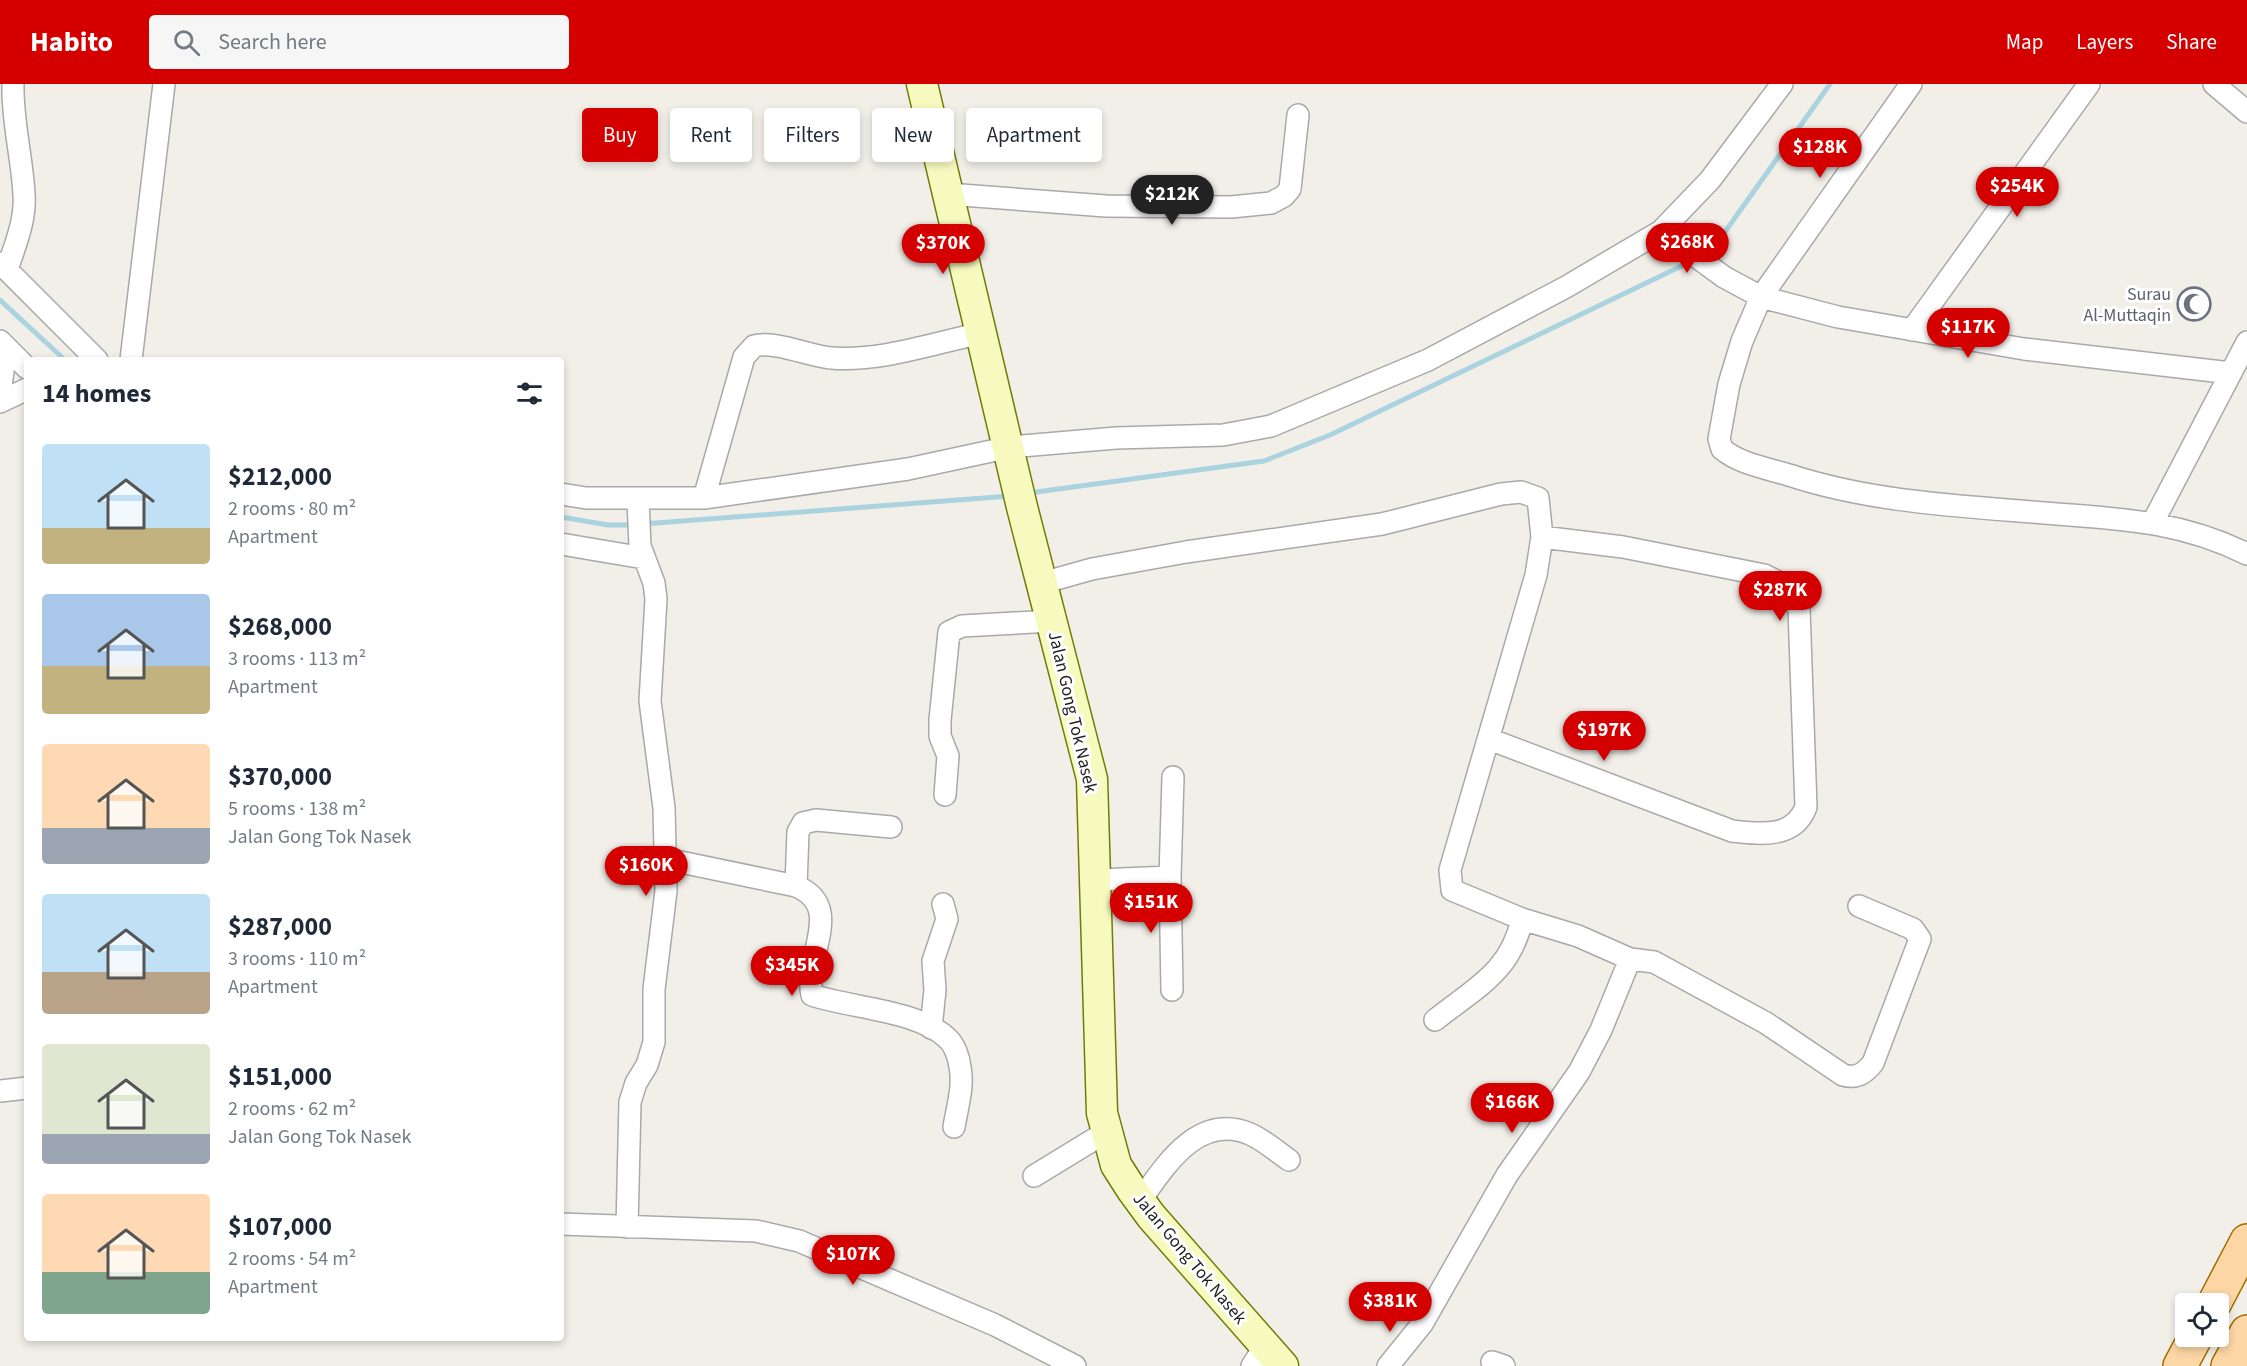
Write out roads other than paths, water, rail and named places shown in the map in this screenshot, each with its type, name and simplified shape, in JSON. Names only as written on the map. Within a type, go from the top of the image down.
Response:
[{"type":"main road","name":"Jalan Gong Tok Nasek","points":[[922,84],[1022,507],[1092,779],[1097,880],[1102,1113],[1106,1132],[1116,1165],[1140,1201],[1267,1359]]},
{"type":"main road","points":[[2220,1293],[2247,1241]]},
{"type":"main road","points":[[2229,1366],[2247,1332]]},
{"type":"main road","points":[[2180,1366],[2190,1347]]},
{"type":"street","points":[[13,84],[12,107],[24,195],[23,219],[4,267],[93,357]]},
{"type":"street","points":[[131,357],[164,84]]},
{"type":"street","points":[[564,494],[638,503],[704,498],[1116,438],[1223,435],[1271,426],[1428,360],[1667,235],[1782,84]]},
{"type":"street","points":[[1911,84],[1761,297],[1742,341],[1729,384],[1719,439],[1722,449],[1729,454],[1803,480],[1860,493],[1937,505],[2153,522],[2214,538],[2247,554]]},
{"type":"street","points":[[1912,330],[2090,84]]},
{"type":"street","points":[[2214,84],[2247,112]]},
{"type":"street","points":[[948,194],[1106,206],[1231,207],[1271,203],[1284,196],[1290,189],[1298,115]]},
{"type":"street","points":[[1667,235],[1724,277],[1761,297],[1838,317],[2024,349],[2230,373]]},
{"type":"street","points":[[704,498],[744,357],[754,346],[770,345],[831,358],[862,358],[982,333]]},
{"type":"street","points":[[2153,522],[2247,342]]},
{"type":"street","points":[[3,344],[24,365]]},
{"type":"street","points":[[0,395],[3,344]]},
{"type":"street","points":[[0,402],[24,390]]},
{"type":"street","points":[[1042,583],[1092,569],[1186,552],[1382,524],[1501,494],[1521,492],[1538,498],[1542,537],[1536,575],[1450,870],[1449,881],[1452,890],[1461,896],[1522,919],[1578,936],[1630,959],[1654,963],[1766,1023],[1843,1075],[1859,1076],[1873,1063],[1920,939],[1913,929],[1859,906]]},
{"type":"street","points":[[627,1227],[630,1102],[636,1083],[647,1065],[654,1042],[654,989],[663,928],[666,859],[662,786],[650,701],[656,599],[654,583],[642,552],[638,503]]},
{"type":"street","points":[[1489,740],[1732,831],[1767,834],[1781,831],[1802,817],[1806,807],[1799,609],[1791,594],[1778,582],[1746,571],[1623,547],[1542,537]]},
{"type":"street","points":[[564,544],[642,552]]},
{"type":"street","points":[[945,795],[948,756],[940,736],[940,720],[949,632],[962,626],[1052,621]]},
{"type":"street","points":[[1172,990],[1170,877],[1173,777]]},
{"type":"street","points":[[796,886],[798,832],[803,823],[816,820],[891,826]]},
{"type":"street","points":[[666,859],[796,886],[814,896],[820,905],[813,995],[867,1006],[931,1029],[947,1038],[953,1045],[961,1069],[954,1126]]},
{"type":"street","points":[[1097,880],[1170,877]]},
{"type":"street","points":[[931,1029],[935,990],[933,961],[947,919],[942,904]]},
{"type":"street","points":[[1435,1020],[1505,963],[1515,945],[1522,919]]},
{"type":"street","points":[[1388,1366],[1422,1324],[1507,1175],[1579,1072],[1601,1030],[1630,959]]},
{"type":"street","points":[[0,1091],[24,1088]]},
{"type":"street","points":[[1140,1201],[1179,1149],[1213,1130],[1235,1130],[1249,1134],[1289,1160]]},
{"type":"street","points":[[1034,1176],[1106,1132]]},
{"type":"street","points":[[564,1224],[756,1231],[799,1241],[995,1325],[1075,1366]]},
{"type":"waterway","points":[[1702,254],[1715,246],[1830,84]]},
{"type":"waterway","points":[[1029,493],[1264,461],[1330,435],[1692,261]]},
{"type":"waterway","points":[[0,300],[62,357]]},
{"type":"waterway","points":[[643,524],[1010,496]]},
{"type":"waterway","points":[[564,518],[608,525],[634,525]]},
{"type":"place","name":"Surau Al-Muttaqin","points":[[2194,304]]}]
